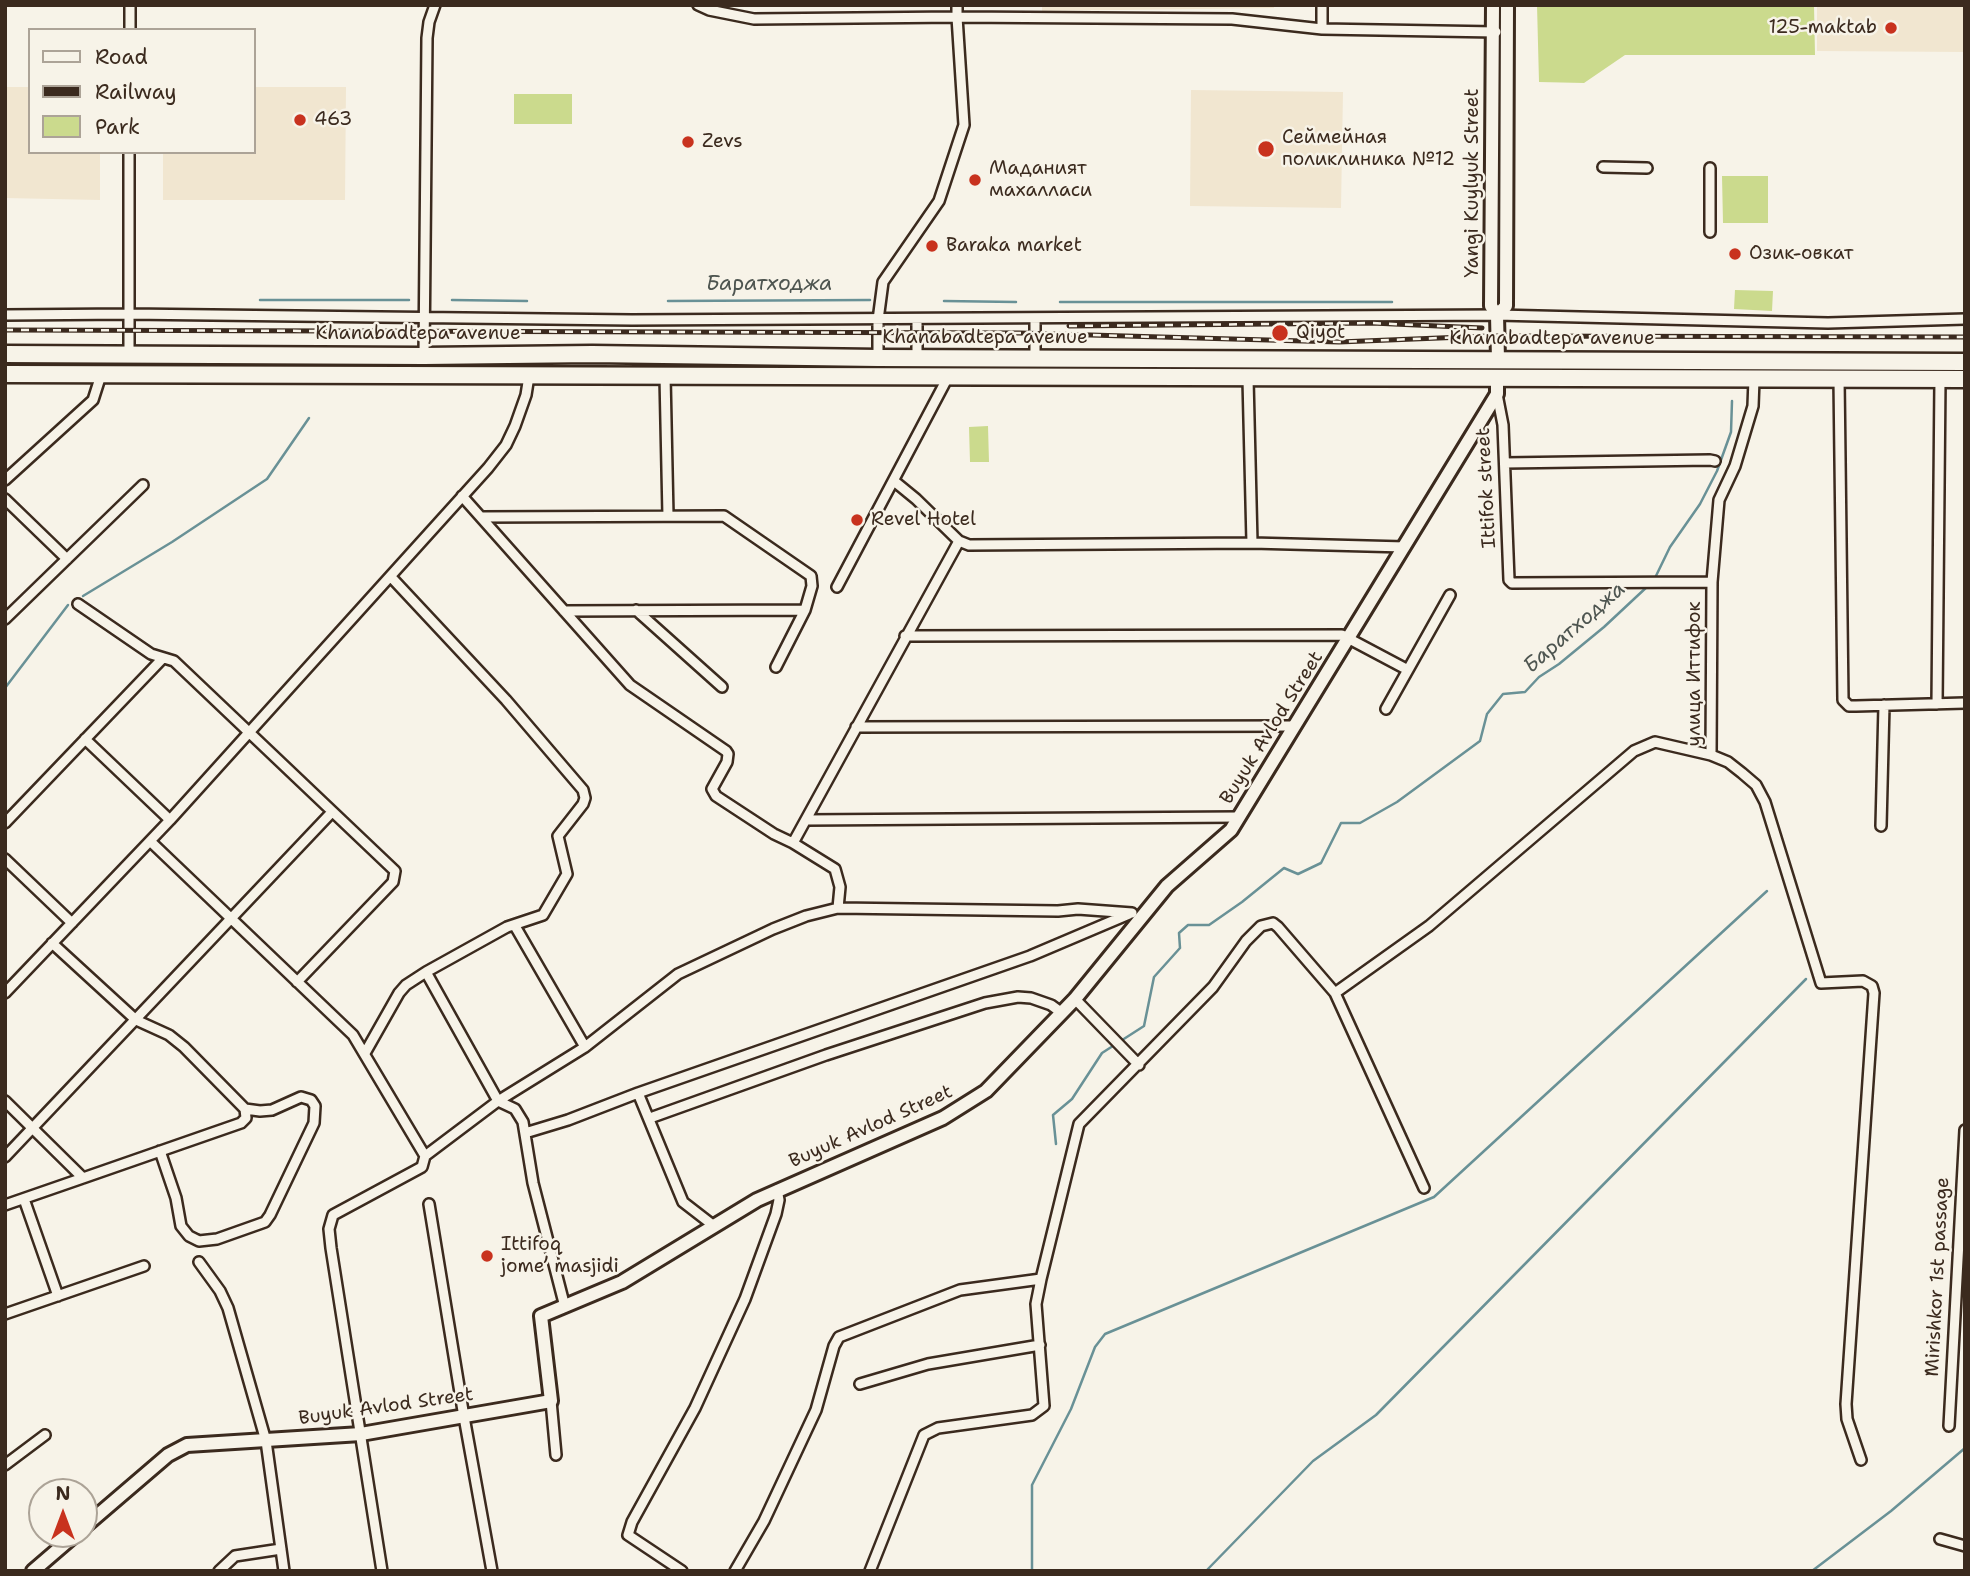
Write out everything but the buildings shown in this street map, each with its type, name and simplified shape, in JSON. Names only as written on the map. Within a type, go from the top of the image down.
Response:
[{"type":"highway","name":"Khanabadtepa avenue","points":[[5,354],[592,354],[1035,359],[1965,362]]},
{"type":"highway","points":[[207,355],[207,375]]},
{"type":"highway","points":[[1123,359],[1123,379]]},
{"type":"highway","points":[[1497,387],[1498,360]]},
{"type":"highway","name":"Khanabadtepa avenue","points":[[5,374],[1248,379],[1497,387],[1754,379],[1965,379]]},
{"type":"street","points":[[130,5],[130,28]]},
{"type":"street","points":[[424,356],[427,37],[435,5]]},
{"type":"street","points":[[698,5],[709,10],[754,19],[1231,19],[1322,29],[1507,32]]},
{"type":"street","points":[[878,358],[878,320],[883,282],[939,201],[964,125],[957,5]]},
{"type":"street","points":[[1322,5],[1322,29]]},
{"type":"street","name":"Yangi Kuylyuk Street","points":[[1493,5],[1491,306],[1497,315],[1498,360]]},
{"type":"street","points":[[1497,315],[1506,306],[1507,5]]},
{"type":"street","points":[[129,154],[129,356]]},
{"type":"street","points":[[1603,167],[1647,168]]},
{"type":"street","points":[[1710,168],[1710,232]]},
{"type":"street","points":[[5,315],[917,320],[1497,315],[1828,323],[1965,319]]},
{"type":"street","points":[[1035,319],[1035,359]]},
{"type":"street","points":[[917,320],[917,357]]},
{"type":"street","points":[[5,480],[93,400],[101,375]]},
{"type":"street","points":[[5,993],[170,820],[488,468],[506,445],[515,426],[529,376]]},
{"type":"street","points":[[664,376],[668,516]]},
{"type":"street","points":[[837,587],[948,377]]},
{"type":"street","points":[[1248,379],[1252,543]]},
{"type":"street","name":"улица Иттифок","points":[[1754,379],[1753,406],[1735,466],[1719,500],[1712,582],[1712,755],[1728,762],[1749,779],[1765,802],[1821,983],[1867,982],[1874,993],[1846,1405],[1847,1419],[1861,1460]]},
{"type":"street","points":[[1839,379],[1842,694],[1845,704],[1965,703]]},
{"type":"street","points":[[1937,704],[1940,379]]},
{"type":"street","name":"Ittifok street","points":[[1497,387],[1503,425],[1508,580],[1516,583],[1712,582]]},
{"type":"street","name":"Buyuk Avlod Street","points":[[98,1515],[167,1455],[179,1448],[209,1442],[361,1434],[551,1401],[541,1316],[622,1282],[777,1190],[959,1110],[997,1081],[1075,999],[1138,912],[1231,831],[1405,547],[1497,387]]},
{"type":"street","points":[[1505,463],[1716,461]]},
{"type":"street","points":[[894,481],[959,541],[969,545],[1252,543],[1405,547]]},
{"type":"street","points":[[5,619],[144,485]]},
{"type":"street","points":[[462,496],[630,685],[726,751],[727,762],[712,789],[716,796],[835,869],[839,881],[838,908]]},
{"type":"street","points":[[5,499],[67,559]]},
{"type":"street","points":[[481,517],[724,516],[811,576],[805,610],[776,667]]},
{"type":"street","points":[[793,843],[959,541]]},
{"type":"street","points":[[365,1053],[406,985],[507,927],[543,915],[567,874],[557,840],[585,798],[583,790],[506,700],[391,577]]},
{"type":"street","points":[[1386,709],[1450,595]]},
{"type":"street","points":[[78,604],[151,654],[174,661],[395,871],[395,878],[298,982]]},
{"type":"street","points":[[636,610],[722,687]]},
{"type":"street","points":[[564,611],[805,610]]},
{"type":"street","points":[[905,636],[1342,635],[1408,670]]},
{"type":"street","points":[[5,823],[163,658]]},
{"type":"street","points":[[1881,826],[1884,705]]},
{"type":"street","points":[[856,727],[1294,726]]},
{"type":"street","points":[[85,739],[170,820]]},
{"type":"street","points":[[1335,993],[1429,926],[1634,751],[1655,742],[1712,755]]},
{"type":"street","points":[[5,1157],[332,812]]},
{"type":"street","points":[[806,820],[1239,817]]},
{"type":"street","points":[[150,841],[353,1035],[425,1156]]},
{"type":"street","points":[[5,859],[72,923]]},
{"type":"street","points":[[382,1571],[329,1229],[333,1215],[422,1167],[425,1156],[498,1101],[585,1048],[678,974],[806,916],[838,908],[1078,909],[1138,912]]},
{"type":"street","points":[[525,1133],[1030,956],[1138,912]]},
{"type":"street","points":[[870,1571],[924,1435],[938,1428],[1032,1415],[1044,1406],[1036,1304],[1079,1124],[1213,988],[1246,940],[1267,923],[1278,927],[1335,993],[1424,1188]]},
{"type":"street","points":[[515,926],[585,1048]]},
{"type":"street","points":[[52,943],[136,1020],[169,1035],[245,1109],[272,1110],[301,1097],[310,1100],[315,1106],[314,1123],[265,1222],[217,1239],[199,1241],[189,1236],[181,1226],[176,1198],[160,1151]]},
{"type":"street","points":[[426,972],[498,1101],[515,1108],[525,1133],[533,1183],[565,1307]]},
{"type":"street","points":[[650,1118],[826,1055],[985,1003],[1018,997],[1031,998],[1051,1005],[1062,1013]]},
{"type":"street","points":[[1075,999],[1139,1065]]},
{"type":"street","points":[[638,1093],[683,1202],[714,1226]]},
{"type":"street","points":[[5,1101],[83,1178]]},
{"type":"street","points":[[5,1205],[241,1123],[246,1118],[245,1109]]},
{"type":"street","name":"Mirishkor 1st passage","points":[[1949,1426],[1965,1130]]},
{"type":"street","points":[[682,1571],[628,1535],[632,1522],[695,1408],[745,1299],[776,1214],[779,1200],[777,1190]]},
{"type":"street","points":[[24,1199],[58,1296]]},
{"type":"street","points":[[429,1204],[492,1571]]},
{"type":"street","points":[[199,1262],[220,1291],[228,1308],[266,1441],[284,1571]]},
{"type":"street","points":[[5,1314],[144,1266]]},
{"type":"street","points":[[735,1571],[764,1521],[816,1410],[834,1346],[839,1338],[960,1290],[1041,1279]]},
{"type":"street","points":[[860,1384],[928,1364],[1040,1345]]},
{"type":"street","points":[[551,1401],[556,1455]]},
{"type":"street","points":[[5,1465],[45,1435]]},
{"type":"street","points":[[1940,1539],[1965,1546]]},
{"type":"street","points":[[33,1571],[60,1548]]},
{"type":"street","points":[[219,1571],[235,1556],[281,1549]]},
{"type":"shaded area","points":[[1042,5],[1274,5],[1274,8],[1042,11]]},
{"type":"shaded area","name":"125-maktab","points":[[1817,5],[1965,5],[1965,52],[1817,51]]},
{"type":"shaded area","points":[[5,87],[28,87],[28,154],[100,154],[100,200],[5,198]]},
{"type":"shaded area","name":"463","points":[[256,87],[346,87],[345,200],[163,200],[163,154],[256,154]]},
{"type":"shaded area","name":"Сеймейная поликлиника №12","points":[[1191,90],[1343,92],[1341,208],[1190,206]]},
{"type":"green space","points":[[1537,5],[1814,5],[1815,55],[1625,55],[1584,83],[1539,82]]},
{"type":"green space","points":[[514,94],[572,94],[572,124],[514,124]]},
{"type":"green space","points":[[1722,176],[1768,176],[1768,223],[1723,223]]},
{"type":"green space","points":[[1735,290],[1773,291],[1772,311],[1734,309]]},
{"type":"green space","points":[[988,426],[989,462],[970,462],[969,427]]},
{"type":"waterway","name":"Баратходжа","points":[[260,300],[409,300]]},
{"type":"waterway","name":"Баратходжа","points":[[452,300],[527,301]]},
{"type":"waterway","name":"Баратходжа","points":[[668,301],[870,300]]},
{"type":"waterway","name":"Баратходжа","points":[[944,301],[1016,302]]},
{"type":"waterway","name":"Баратходжа","points":[[1060,302],[1392,302]]},
{"type":"waterway","name":"Баратходжа","points":[[1654,580],[1670,547],[1700,504],[1717,471],[1731,432],[1732,401]]},
{"type":"waterway","points":[[83,596],[172,542],[267,479],[309,418]]},
{"type":"waterway","name":"Баратходжа","points":[[1056,1144],[1053,1115],[1072,1099],[1102,1053],[1144,1026],[1154,977],[1180,948],[1179,933],[1188,925],[1209,925],[1284,868],[1298,874],[1321,863],[1341,823],[1360,823],[1397,802],[1480,741],[1487,714],[1503,694],[1525,692],[1539,677],[1604,627],[1649,585]]},
{"type":"waterway","points":[[5,688],[68,605]]},
{"type":"waterway","points":[[1032,1571],[1032,1485],[1071,1409],[1095,1347],[1105,1334],[1434,1197],[1767,891]]},
{"type":"waterway","points":[[1206,1571],[1313,1461],[1376,1415],[1806,979]]},
{"type":"waterway","points":[[1812,1571],[1891,1511],[1965,1448]]},
{"type":"railway","points":[[1069,326],[1372,323],[1482,328]]},
{"type":"railway","points":[[5,330],[1019,333],[1339,342],[1489,336],[1965,337]]},
{"type":"place","name":"125-maktab","points":[[1891,28]]},
{"type":"place","name":"463","points":[[300,120]]},
{"type":"place","name":"Zevs","points":[[688,142]]},
{"type":"place","name":"Сеймейная поликлиника №12","points":[[1266,149]]},
{"type":"place","name":"Маданият махалласи","points":[[975,180]]},
{"type":"place","name":"Baraka market","points":[[932,246]]},
{"type":"place","name":"Озик-овкат","points":[[1735,254]]},
{"type":"place","name":"Qiyot","points":[[1280,333]]},
{"type":"place","name":"Revel Hotel","points":[[857,520]]},
{"type":"place","name":"Ittifoq jome’ masjidi","points":[[487,1256]]}]
